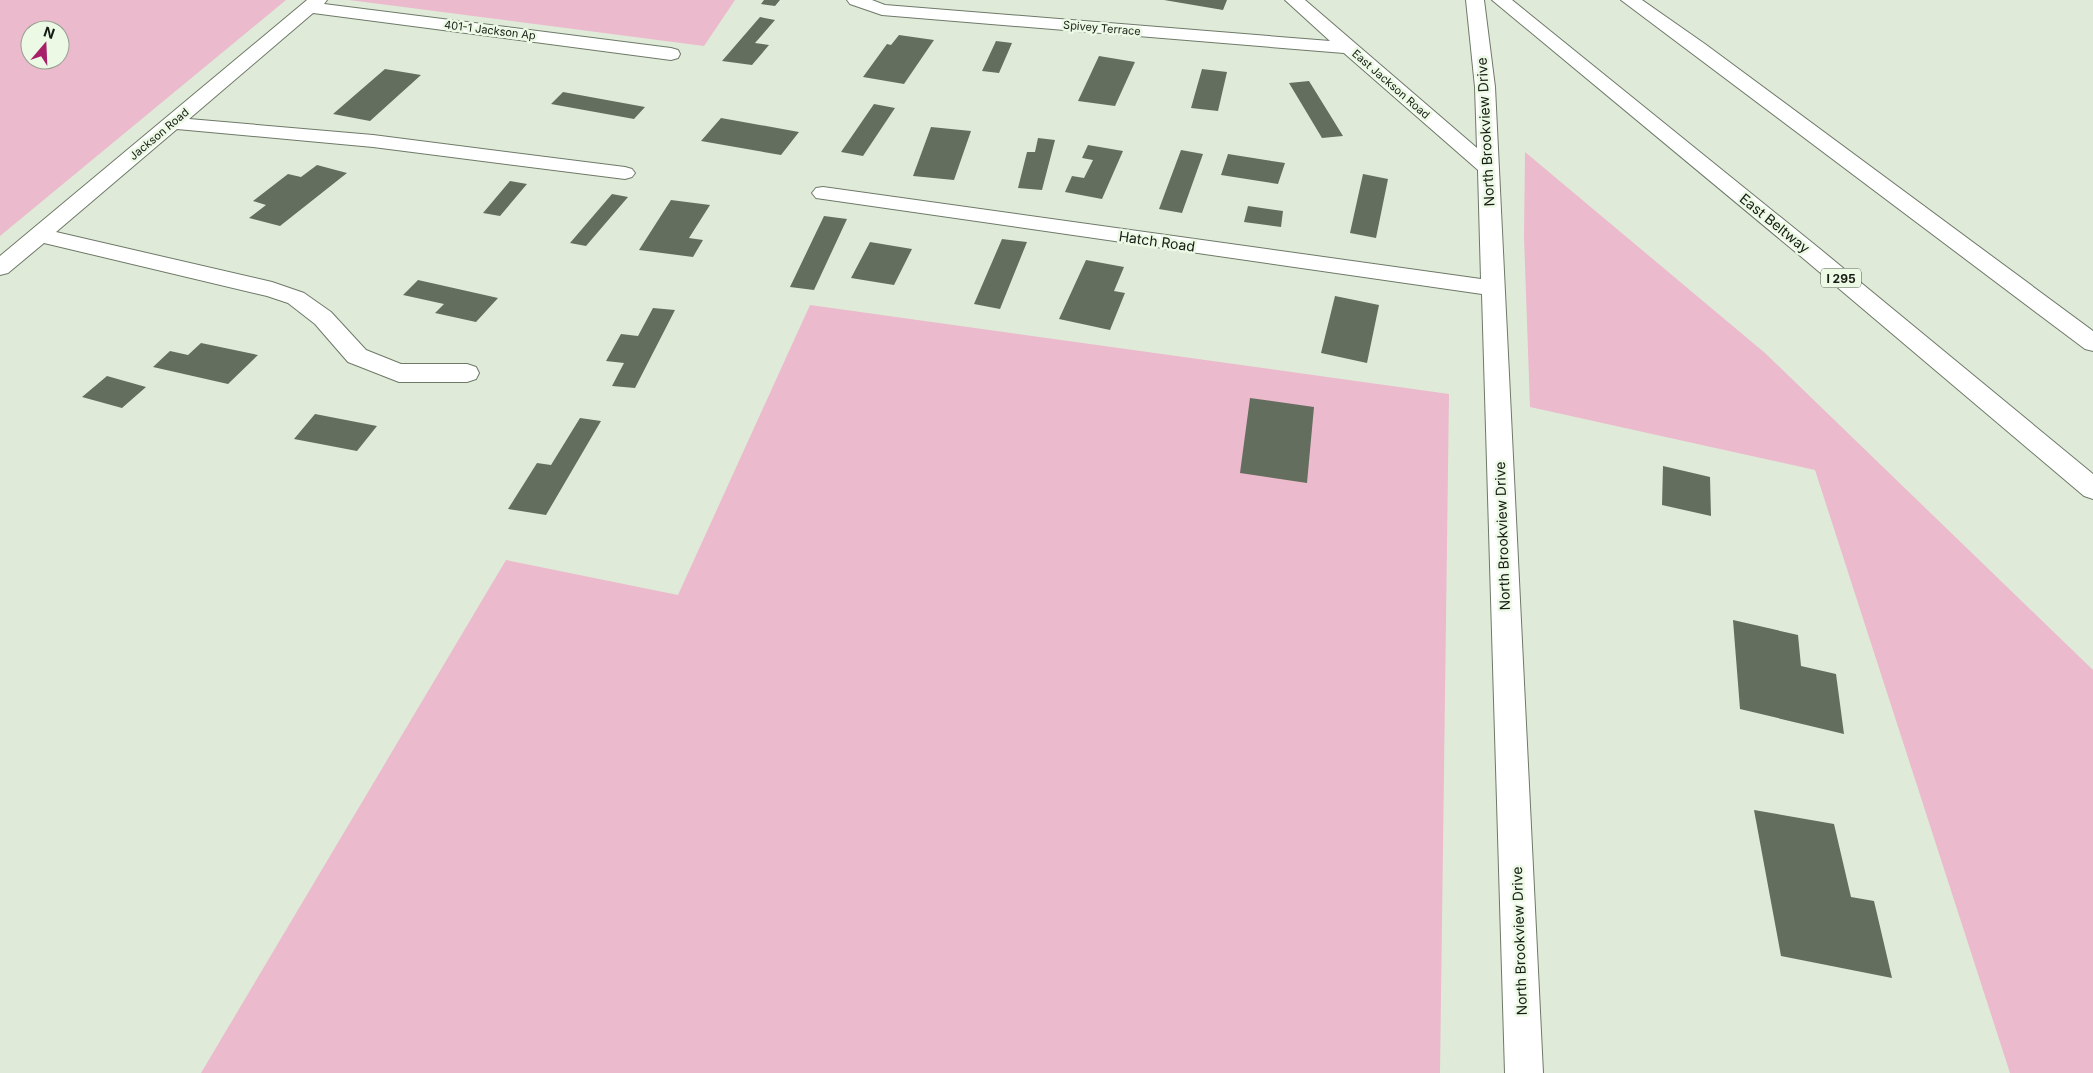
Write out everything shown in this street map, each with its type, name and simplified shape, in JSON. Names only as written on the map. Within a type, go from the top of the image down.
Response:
[{"type":"main road","name":"Spivey Terrace","points":[[856,0],[882,10],[1350,48]]},
{"type":"main road","name":"East Jackson Road","points":[[1294,0],[1488,168]]},
{"type":"main road","name":"North Brookview Drive","points":[[1475,0],[1485,87],[1524,1073]]},
{"type":"main road","name":"East Beltway","points":[[1501,0],[1812,254],[2093,489]]},
{"type":"main road","points":[[1630,0],[1698,48],[2093,343]]},
{"type":"main road","name":"401-1 Jackson Ap","points":[[313,4],[670,54]]},
{"type":"main road","name":"Jackson Road","points":[[0,268],[313,4]]},
{"type":"main road","points":[[172,123],[373,141],[625,172]]},
{"type":"main road","name":"Hatch Road","points":[[822,193],[1492,288]]},
{"type":"main road","points":[[40,235],[272,290],[296,298],[323,318],[357,356],[399,373],[467,373]]},
{"type":"shaded area","points":[[0,0],[286,0],[0,236]]},
{"type":"shaded area","points":[[349,0],[735,0],[704,46]]},
{"type":"shaded area","points":[[1525,152],[1765,353],[2093,670],[2093,1073],[2010,1073],[1815,470],[1530,407],[1524,237]]},
{"type":"shaded area","points":[[810,305],[1449,394],[1440,1073],[201,1073],[506,560],[678,595]]},
{"type":"building","points":[[764,0],[780,0],[775,6],[761,4]]},
{"type":"building","points":[[1164,0],[1227,0],[1223,10]]},
{"type":"building","points":[[760,17],[775,20],[755,43],[769,45],[752,65],[722,61]]},
{"type":"building","points":[[899,35],[934,40],[904,84],[863,77],[887,44],[891,45]]},
{"type":"building","points":[[996,41],[1012,43],[999,73],[982,71]]},
{"type":"building","points":[[1099,56],[1135,62],[1115,106],[1078,101]]},
{"type":"building","points":[[385,69],[421,75],[370,121],[333,114]]},
{"type":"building","points":[[1202,69],[1227,72],[1218,111],[1191,108]]},
{"type":"building","points":[[1309,81],[1343,136],[1322,138],[1289,83]]},
{"type":"building","points":[[563,92],[645,107],[634,119],[551,104]]},
{"type":"building","points":[[874,104],[895,108],[863,156],[841,152]]},
{"type":"building","points":[[721,118],[799,132],[781,155],[701,141]]},
{"type":"building","points":[[931,127],[971,131],[954,180],[913,176]]},
{"type":"building","points":[[1038,138],[1055,140],[1042,190],[1018,188],[1027,152],[1035,152]]},
{"type":"building","points":[[1088,145],[1123,151],[1102,199],[1065,192],[1072,176],[1084,178],[1093,160],[1082,158]]},
{"type":"building","points":[[1181,150],[1203,154],[1182,213],[1159,209]]},
{"type":"building","points":[[1228,154],[1285,163],[1278,184],[1221,175]]},
{"type":"building","points":[[317,165],[347,173],[280,226],[249,218],[266,205],[253,201],[288,174],[301,177]]},
{"type":"building","points":[[1363,174],[1388,179],[1376,238],[1350,233]]},
{"type":"building","points":[[510,181],[527,184],[500,216],[483,213]]},
{"type":"building","points":[[612,194],[628,197],[586,246],[570,243]]},
{"type":"building","points":[[671,200],[710,205],[689,238],[703,240],[693,257],[639,250]]},
{"type":"building","points":[[1248,206],[1283,211],[1281,227],[1244,222]]},
{"type":"building","points":[[824,216],[847,219],[814,290],[790,287]]},
{"type":"building","points":[[1002,239],[1027,242],[1000,309],[974,304]]},
{"type":"building","points":[[870,242],[912,249],[894,285],[851,278]]},
{"type":"building","points":[[1086,260],[1124,267],[1114,291],[1125,293],[1110,330],[1059,319]]},
{"type":"building","points":[[418,280],[498,298],[476,322],[435,313],[444,304],[403,295]]},
{"type":"building","points":[[1335,296],[1379,305],[1367,363],[1321,353]]},
{"type":"building","points":[[653,308],[675,310],[635,388],[612,386],[624,363],[606,361],[621,334],[638,336]]},
{"type":"building","points":[[201,343],[258,355],[228,384],[153,367],[170,351],[188,355]]},
{"type":"building","points":[[107,376],[146,387],[122,408],[82,397]]},
{"type":"building","points":[[1250,398],[1314,407],[1307,483],[1240,473]]},
{"type":"building","points":[[315,414],[377,426],[357,451],[294,439]]},
{"type":"building","points":[[580,418],[601,421],[546,515],[508,509],[537,463],[551,465]]},
{"type":"building","points":[[1663,466],[1710,477],[1711,516],[1662,505]]},
{"type":"building","points":[[1733,620],[1798,635],[1801,666],[1836,674],[1844,734],[1740,709]]},
{"type":"building","points":[[1754,810],[1834,824],[1851,897],[1874,901],[1892,978],[1781,956]]}]
